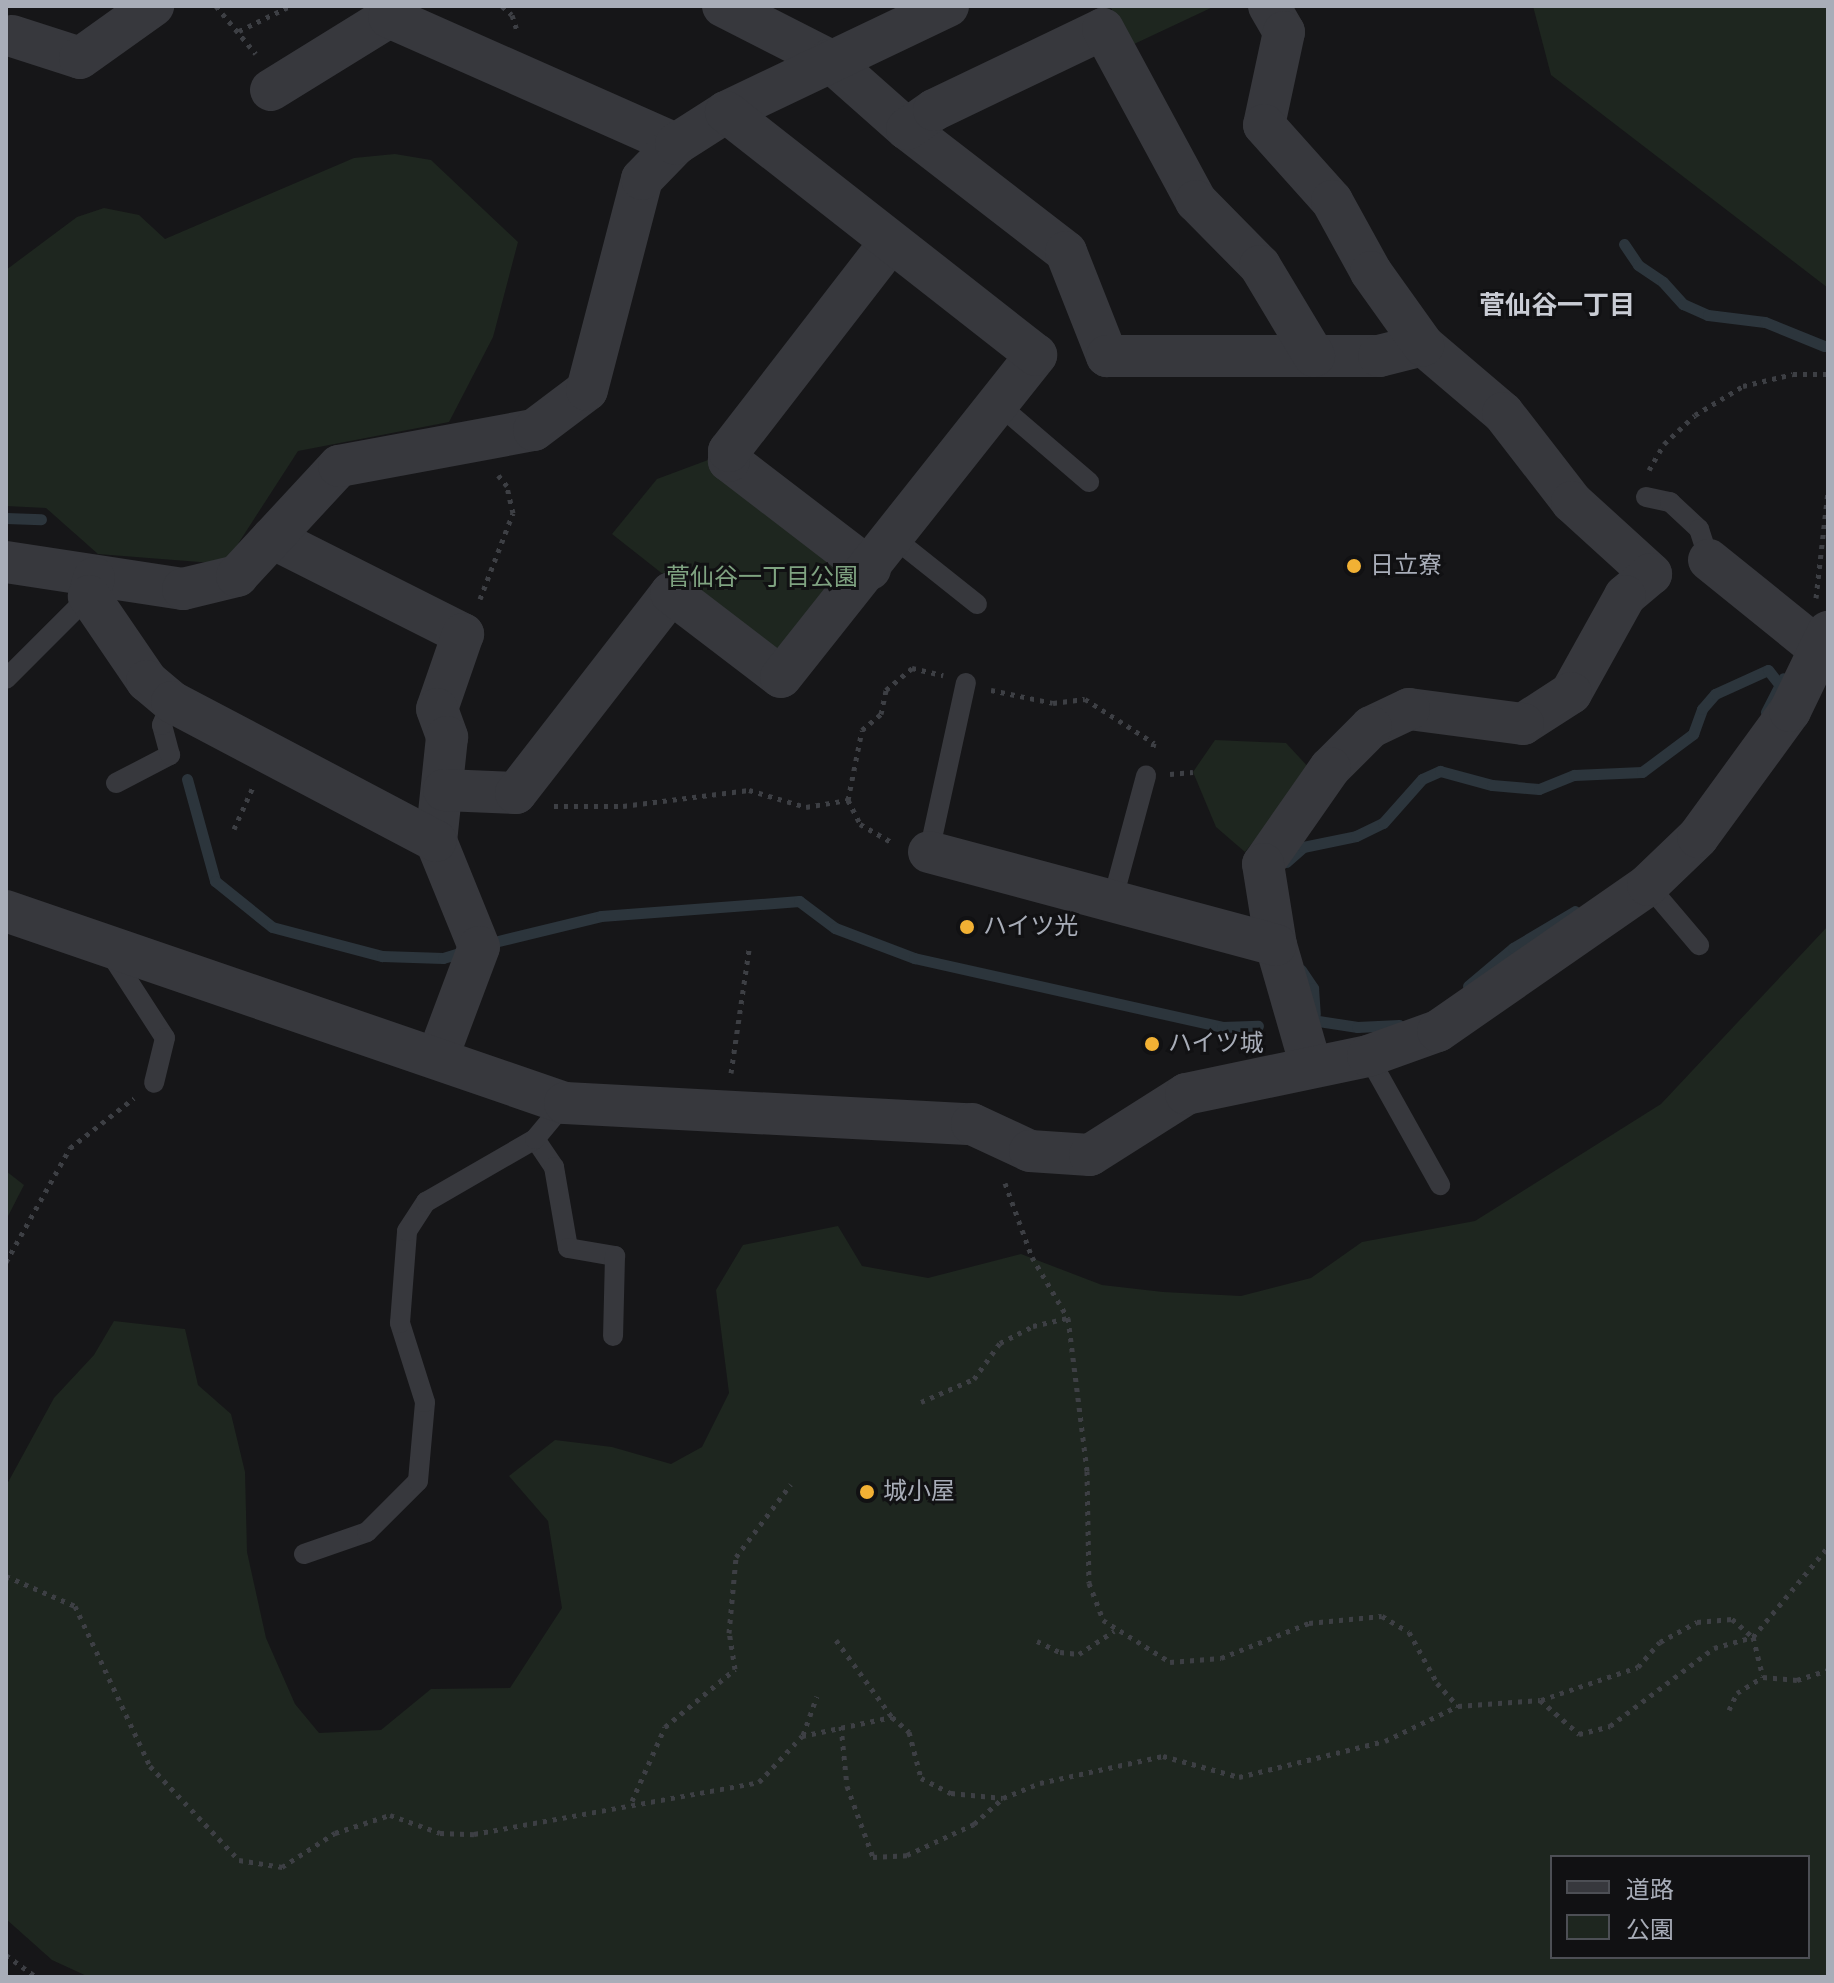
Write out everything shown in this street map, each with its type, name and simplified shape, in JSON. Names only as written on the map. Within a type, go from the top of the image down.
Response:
[{"type":"street","points":[[15,29],[80,58],[153,6]]},
{"type":"street","points":[[723,6],[829,60],[907,129],[1066,252],[1107,356],[1379,356],[1423,345]]},
{"type":"street","points":[[6,562],[92,587],[197,586],[237,576],[339,466],[534,430],[587,390],[642,179],[676,144],[726,112],[829,60],[948,6]]},
{"type":"street","points":[[1269,6],[1284,32],[1264,125],[1332,201],[1371,272],[1423,345],[1503,413],[1572,502],[1651,574],[1625,596],[1571,693],[1523,724],[1409,709],[1371,727],[1330,768],[1263,864],[1276,945],[1311,1066]]},
{"type":"street","points":[[276,86],[389,17],[676,144]]},
{"type":"street","points":[[907,129],[934,110],[1103,29],[1196,201],[1260,266],[1314,356]]},
{"type":"street","points":[[444,790],[516,793],[671,593],[781,677],[882,554],[1036,355],[726,112]]},
{"type":"street","points":[[882,554],[729,461],[729,451],[890,243]]},
{"type":"street","points":[[272,538],[463,634],[437,709],[447,737],[444,790],[436,841],[479,947],[438,1056]]},
{"type":"street","points":[[6,911],[438,1056],[565,1103],[972,1124],[1013,1145],[1090,1155],[1186,1094],[1368,1056],[1438,1031],[1648,885],[1698,837],[1790,711],[1822,640],[1709,560]]},
{"type":"street","points":[[92,587],[147,681],[172,702],[436,841]]},
{"type":"street","points":[[929,852],[1276,945]]},
{"type":"lane","points":[[998,404],[1089,482]]},
{"type":"lane","points":[[1646,497],[1670,502],[1699,529],[1709,560]]},
{"type":"lane","points":[[882,554],[977,604]]},
{"type":"lane","points":[[6,679],[92,587]]},
{"type":"lane","points":[[929,852],[966,683]]},
{"type":"lane","points":[[116,783],[170,755],[162,725],[172,702]]},
{"type":"lane","points":[[1112,902],[1146,776]]},
{"type":"lane","points":[[1648,885],[1699,945]]},
{"type":"lane","points":[[105,946],[165,1038],[154,1083]]},
{"type":"lane","points":[[1368,1056],[1440,1185]]},
{"type":"lane","points":[[304,1554],[367,1532],[418,1481],[425,1402],[400,1323],[407,1231],[426,1202],[535,1139],[565,1103]]},
{"type":"lane","points":[[535,1139],[554,1167],[568,1248],[615,1256],[613,1336]]},
{"type":"path","points":[[216,6],[239,31],[276,86]]},
{"type":"path","points":[[239,31],[290,6]]},
{"type":"path","points":[[1646,497],[1649,470],[1664,444],[1695,415],[1743,386],[1793,374],[1828,374]]},
{"type":"path","points":[[463,634],[496,569],[513,513],[507,486],[469,441]]},
{"type":"path","points":[[1822,640],[1816,594],[1828,491]]},
{"type":"path","points":[[929,852],[882,841],[860,824],[848,800],[862,730],[881,714],[886,690],[912,668],[1026,700],[1085,699],[1154,743],[1146,776],[1193,772]]},
{"type":"path","points":[[234,829],[271,756]]},
{"type":"path","points":[[516,793],[542,805],[576,808],[749,790],[806,807],[848,800]]},
{"type":"path","points":[[725,1110],[749,949]]},
{"type":"path","points":[[6,1262],[70,1148],[154,1083]]},
{"type":"path","points":[[1013,1145],[1003,1180],[1032,1257],[1068,1318],[1087,1471],[1089,1583],[1103,1620],[1114,1631],[1170,1662],[1221,1658],[1309,1623],[1382,1616],[1409,1632],[1437,1683],[1458,1706]]},
{"type":"path","points":[[921,1402],[974,1379],[1000,1343],[1033,1326],[1068,1318]]},
{"type":"path","points":[[632,1801],[665,1727],[735,1669],[729,1633],[736,1557],[791,1484]]},
{"type":"path","points":[[1540,1700],[1579,1734],[1610,1726],[1714,1648],[1753,1637],[1828,1547]]},
{"type":"path","points":[[6,1576],[75,1606],[150,1766],[239,1860],[282,1867],[335,1833],[390,1815],[440,1833],[474,1834],[632,1801],[759,1782],[802,1736],[817,1696]]},
{"type":"path","points":[[841,1726],[847,1786],[873,1857],[907,1855],[974,1824],[1003,1798],[1040,1783],[1163,1756],[1239,1777],[1385,1741],[1458,1706],[1540,1700],[1638,1667],[1660,1642],[1697,1622],[1732,1619],[1753,1637],[1763,1677]]},
{"type":"path","points":[[1037,1641],[1060,1652],[1079,1654],[1114,1631]]},
{"type":"path","points":[[836,1640],[892,1717],[909,1732],[921,1778],[951,1793],[1003,1798]]},
{"type":"path","points":[[1729,1710],[1737,1693],[1763,1677],[1797,1680],[1828,1670]]},
{"type":"path","points":[[802,1736],[892,1717]]},
{"type":"path","points":[[6,1955],[36,1977]]},
{"type":"green space","points":[[1096,6],[1215,6],[1132,45],[1111,8],[1099,12]]},
{"type":"green space","points":[[1533,6],[1828,6],[1828,288],[1551,75]]},
{"type":"green space","points":[[395,154],[431,160],[518,242],[493,337],[449,422],[298,451],[225,564],[98,554],[46,508],[6,506],[6,270],[77,217],[104,208],[139,215],[165,239],[354,158]]},
{"type":"green space","name":"菅仙谷一丁目公園","points":[[708,460],[840,564],[842,585],[783,654],[763,653],[612,534],[657,479]]},
{"type":"green space","points":[[1215,740],[1286,743],[1311,770],[1245,852],[1216,827],[1193,772]]},
{"type":"green space","points":[[1828,926],[1828,1977],[89,1977],[52,1960],[6,1919],[6,1486],[54,1398],[94,1355],[114,1321],[185,1329],[198,1385],[231,1414],[245,1472],[247,1552],[266,1638],[295,1704],[319,1733],[381,1730],[431,1689],[510,1688],[562,1608],[548,1521],[509,1476],[555,1440],[612,1447],[671,1464],[702,1447],[729,1393],[716,1290],[743,1245],[838,1226],[862,1266],[928,1278],[1021,1254],[1102,1285],[1241,1296],[1311,1278],[1362,1242],[1475,1221],[1661,1104]]},
{"type":"green space","points":[[6,1171],[24,1185],[6,1220]]},
{"type":"waterway","points":[[1624,244],[1638,265],[1663,282],[1683,304],[1708,315],[1765,322],[1824,346]]},
{"type":"waterway","points":[[6,518],[41,519]]},
{"type":"waterway","points":[[1286,862],[1303,847],[1356,836],[1383,823],[1422,779],[1440,771],[1492,785],[1539,789],[1574,775],[1642,772],[1693,734],[1702,709],[1715,694],[1768,670],[1779,684]]},
{"type":"waterway","points":[[1766,712],[1783,678]]},
{"type":"waterway","points":[[187,779],[215,881],[272,927],[382,956],[443,958],[466,951]]},
{"type":"waterway","points":[[486,944],[601,916],[799,901],[835,928],[914,958],[1222,1027],[1258,1026]]},
{"type":"waterway","points":[[1468,986],[1513,948],[1575,911]]},
{"type":"waterway","points":[[1301,970],[1313,988],[1315,1014]]},
{"type":"waterway","points":[[1312,1020],[1357,1027],[1399,1025]]},
{"type":"place","name":"日立寮","points":[[1354,566]]},
{"type":"place","name":"ハイツ光","points":[[967,927]]},
{"type":"place","name":"ハイツ城","points":[[1152,1044]]},
{"type":"place","name":"城小屋","points":[[867,1492]]},
{"type":"district","name":"菅仙谷一丁目","points":[[1557,306]]}]
